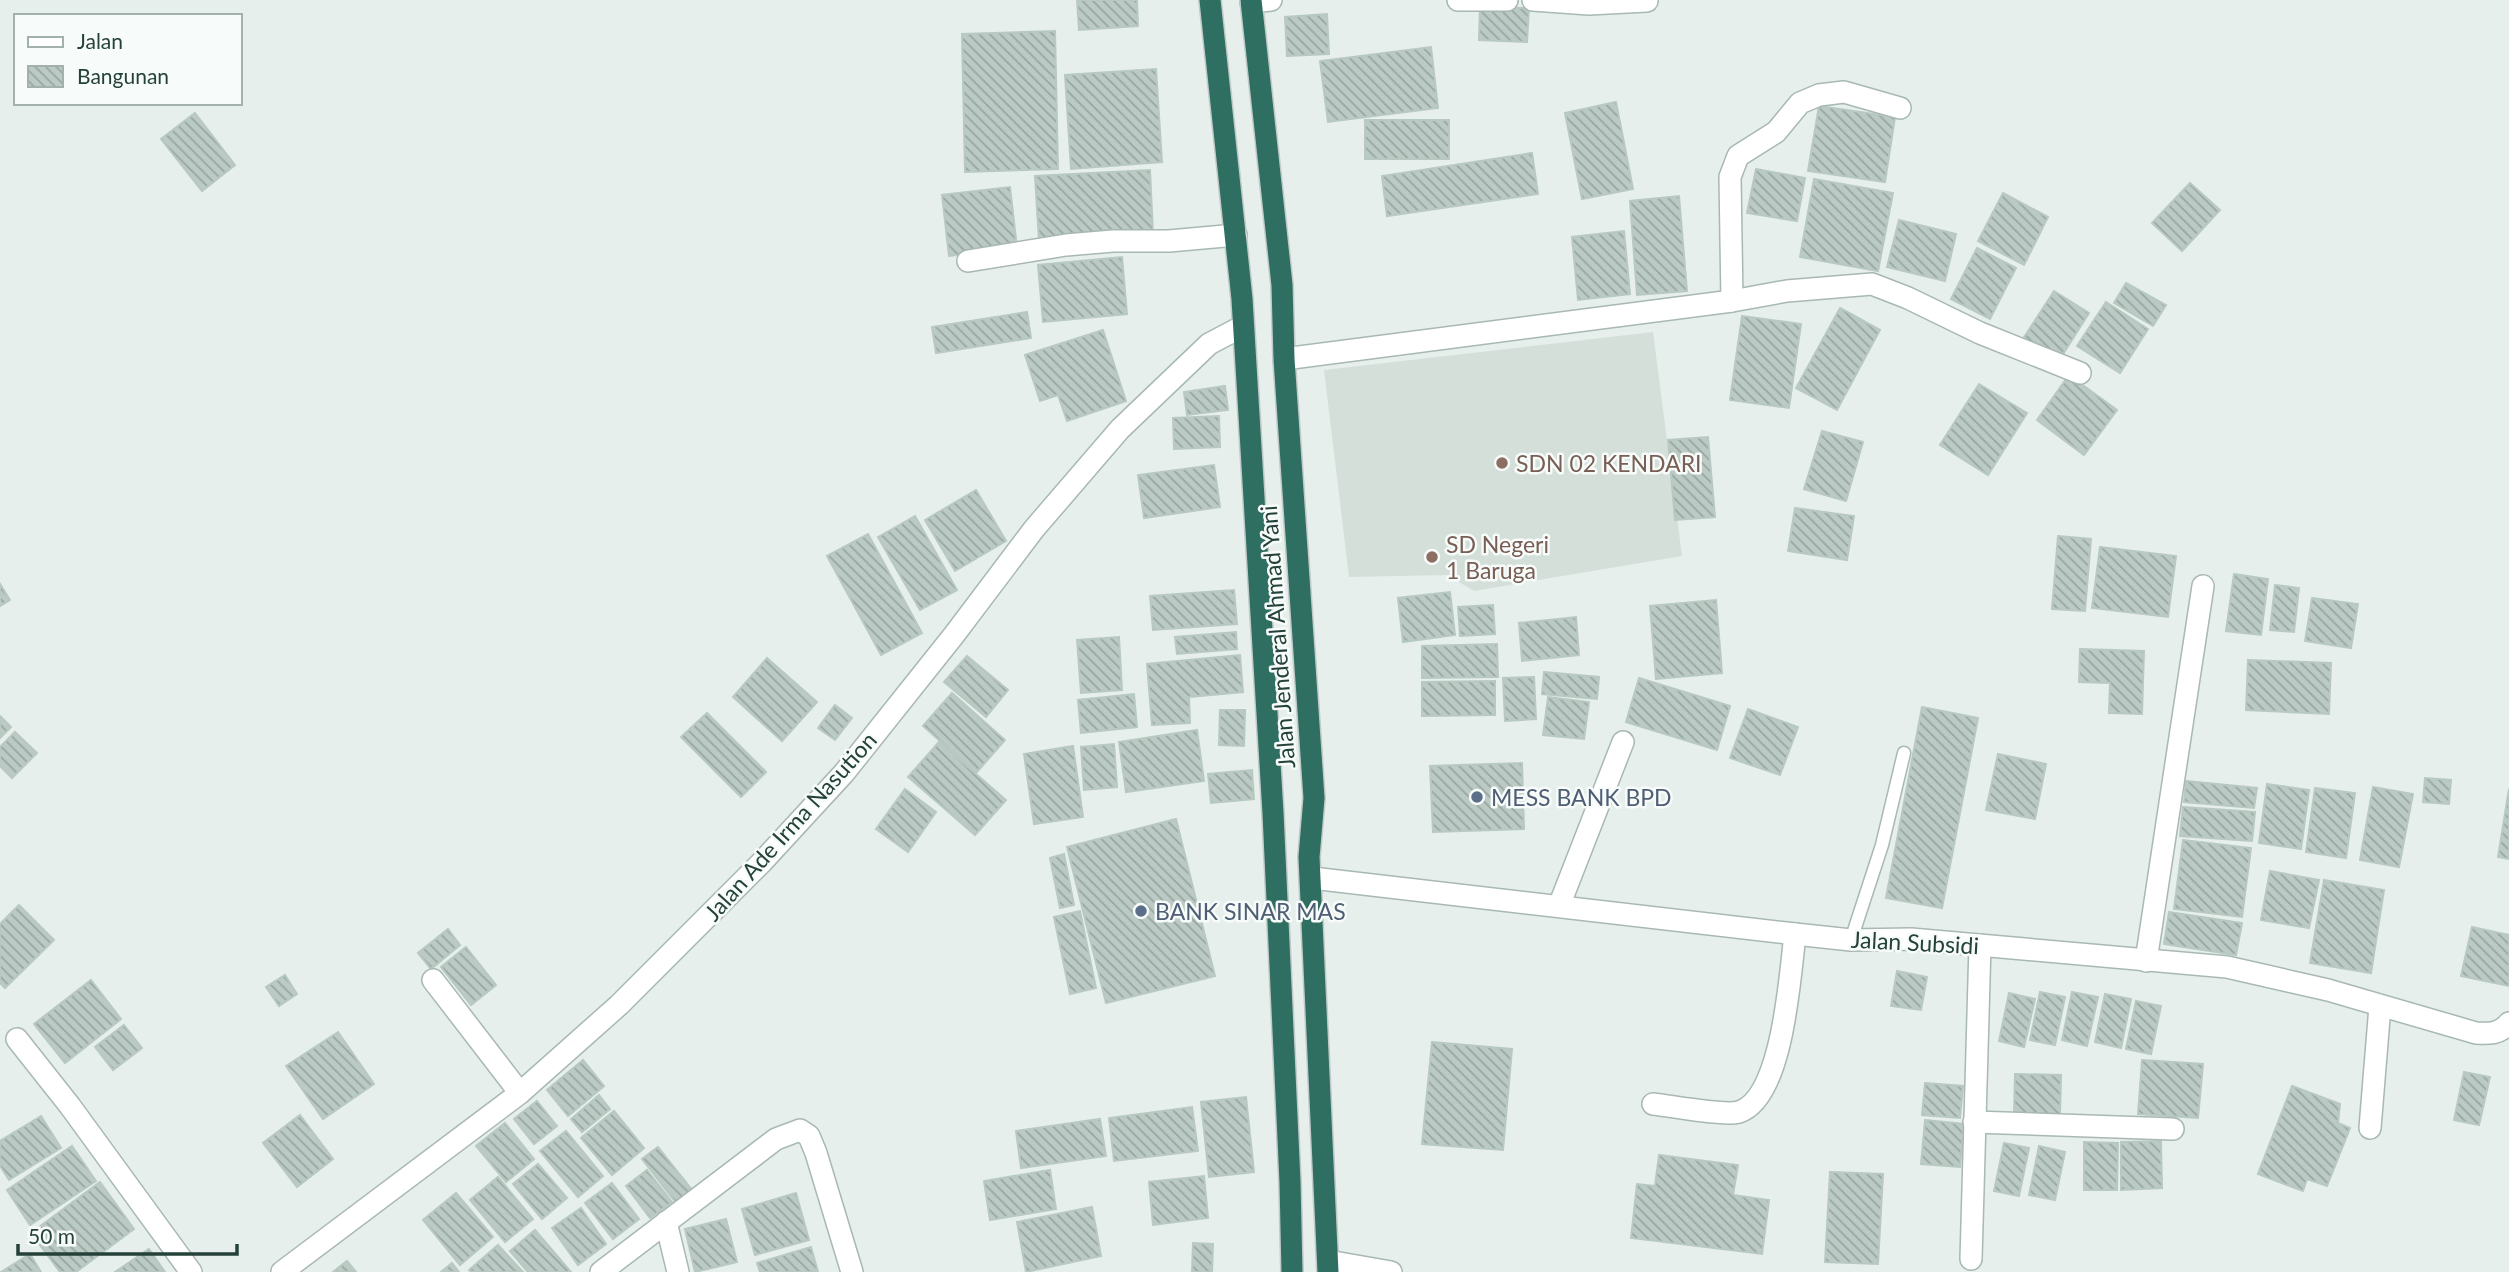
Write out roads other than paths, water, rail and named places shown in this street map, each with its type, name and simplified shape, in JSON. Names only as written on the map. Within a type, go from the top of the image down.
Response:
[{"type":"highway","name":"Jalan Jenderal Ahmad Yani","points":[[1210,0],[1236,235],[1243,326],[1273,813],[1292,1266]]},
{"type":"highway","name":"Jalan Jenderal Ahmad Yani","points":[[1258,1],[1282,285],[1284,359],[1313,785],[1309,858],[1328,1266]]},
{"type":"highway","points":[[1289,1165],[1299,1169],[1311,1168],[1323,1162]]},
{"type":"highway","points":[[1292,1266],[1328,1266]]},
{"type":"street","points":[[1458,0],[1507,0]]},
{"type":"street","points":[[1533,0],[1589,4],[1647,1]]},
{"type":"street","points":[[1732,302],[1730,177],[1738,156],[1776,132],[1800,103],[1819,95],[1844,92],[1900,108]]},
{"type":"street","points":[[968,261],[1078,244],[1169,241],[1236,235]]},
{"type":"street","points":[[1284,359],[1732,302],[1787,291],[1872,284],[1908,298],[1980,333],[2080,373]]},
{"type":"street","name":"Jalan Ade Irma Nasution","points":[[282,1272],[520,1093],[620,1005],[762,862],[844,773],[1034,529],[1120,429],[1209,344],[1243,326]]},
{"type":"street","points":[[2146,961],[2203,586]]},
{"type":"street","points":[[1559,906],[1623,742]]},
{"type":"street","name":"Jalan Subsidi","points":[[1312,878],[1851,940],[1911,940],[2227,967],[2328,990],[2476,1033],[2490,1034],[2504,1029],[2509,1023]]},
{"type":"street","points":[[1653,1104],[1738,1112],[1755,1102],[1777,1057],[1795,934]]},
{"type":"street","points":[[1971,1259],[1980,945]]},
{"type":"street","points":[[433,980],[520,1093]]},
{"type":"street","points":[[2371,1128],[2380,1006]]},
{"type":"street","points":[[17,1039],[71,1106],[191,1272]]},
{"type":"street","points":[[1974,1122],[2173,1129]]},
{"type":"street","points":[[601,1272],[776,1139],[800,1130],[809,1136],[817,1153],[852,1272]]},
{"type":"street","points":[[666,1223],[678,1272]]},
{"type":"street","points":[[1328,1266],[1391,1272]]},
{"type":"lane","points":[[1851,940],[1882,845],[1904,753]]},
{"type":"place","name":"SDN 02 KENDARI","points":[[1502,463]]},
{"type":"place","name":"SD Negeri 1 Baruga","points":[[1432,557]]},
{"type":"place","name":"MESS BANK BPD","points":[[1477,797]]},
{"type":"place","name":"BANK SINAR MAS","points":[[1141,911]]}]
